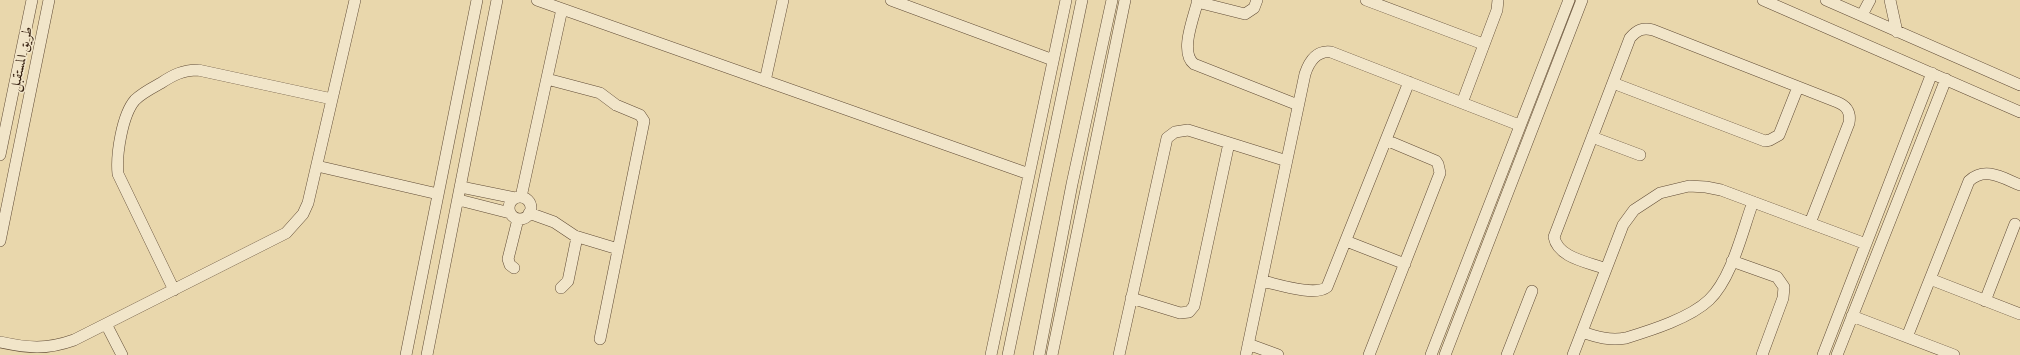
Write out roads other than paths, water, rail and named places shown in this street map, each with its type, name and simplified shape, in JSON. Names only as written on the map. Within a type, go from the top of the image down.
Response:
[{"type":"street","name":"طريق المستقبل","points":[[0,155],[32,0]]},
{"type":"street","name":"طريق المستقبل","points":[[0,241],[49,0]]},
{"type":"street","points":[[0,342],[27,348],[43,348],[74,340],[286,232],[303,214],[308,203],[355,0]]},
{"type":"street","points":[[406,355],[477,0]]},
{"type":"street","points":[[427,355],[459,200],[497,0]]},
{"type":"street","points":[[538,0],[1028,174]]},
{"type":"street","points":[[765,81],[783,0]]},
{"type":"street","points":[[891,0],[1053,60]]},
{"type":"street","points":[[991,355],[1028,174],[1066,0]]},
{"type":"street","points":[[1008,355],[1082,0]]},
{"type":"street","points":[[1039,355],[1072,184],[1112,0]]},
{"type":"street","points":[[1052,355],[1125,0]]},
{"type":"street","points":[[1257,0],[1254,8],[1244,14],[1198,1],[1186,50],[1189,60],[1194,64],[1298,105]]},
{"type":"street","points":[[1366,0],[1483,44]]},
{"type":"street","points":[[1462,103],[1497,10],[1498,0]]},
{"type":"street","points":[[1431,355],[1519,125],[1569,0]]},
{"type":"street","points":[[1445,355],[1582,0]]},
{"type":"street","points":[[1763,0],[2020,112]]},
{"type":"street","points":[[1826,0],[2020,85]]},
{"type":"street","points":[[1862,15],[1870,0]]},
{"type":"street","points":[[1890,0],[1897,32]]},
{"type":"street","points":[[514,268],[510,265],[508,259],[514,216],[510,203],[518,198],[547,79],[562,9]]},
{"type":"street","points":[[1606,269],[1564,253],[1555,243],[1554,237],[1630,38],[1640,29],[1647,28],[1842,104],[1849,112],[1850,117],[1810,223]]},
{"type":"street","points":[[1278,355],[1247,350],[1298,105],[1308,66],[1315,56],[1326,51],[1519,125]]},
{"type":"street","points":[[174,290],[118,174],[116,162],[127,115],[135,101],[171,77],[188,70],[198,70],[332,100]]},
{"type":"street","points":[[1823,355],[1932,73]]},
{"type":"street","points":[[547,79],[600,93],[616,105],[640,115],[643,119],[644,124],[600,339]]},
{"type":"street","points":[[1837,355],[1946,79]]},
{"type":"street","points":[[1262,281],[1313,291],[1323,290],[1330,283],[1409,82]]},
{"type":"street","points":[[1613,83],[1765,141],[1779,135],[1798,87]]},
{"type":"street","points":[[1119,355],[1167,138],[1175,132],[1188,130],[1287,162]]},
{"type":"street","points":[[1592,136],[1640,155]]},
{"type":"street","points":[[1369,355],[1437,183],[1440,168],[1436,161],[1386,140]]},
{"type":"street","points":[[1131,298],[1185,313],[1192,310],[1229,143]]},
{"type":"street","points":[[317,166],[438,194]]},
{"type":"street","points":[[1907,337],[1969,181],[1981,173],[1988,173],[2020,185]]},
{"type":"street","points":[[1573,355],[1623,225],[1628,217],[1646,201],[1660,193],[1689,186],[1706,187],[1753,202],[1866,244]]},
{"type":"street","points":[[459,200],[524,218],[529,213],[529,203],[518,198],[461,187]]},
{"type":"street","points":[[1582,332],[1604,339],[1616,340],[1636,335],[1688,314],[1710,300],[1719,288],[1732,261],[1753,202]]},
{"type":"street","points":[[529,213],[554,222],[577,237],[618,249]]},
{"type":"street","points":[[1985,301],[2015,224]]},
{"type":"street","points":[[561,288],[568,281],[577,237]]},
{"type":"street","points":[[1346,241],[1404,264]]},
{"type":"street","points":[[1732,261],[1777,278],[1784,287],[1784,298],[1762,355]]},
{"type":"street","points":[[1852,280],[1865,285]]},
{"type":"street","points":[[1930,280],[2020,314]]},
{"type":"street","points":[[1507,355],[1532,291]]},
{"type":"street","points":[[1852,316],[1954,355]]},
{"type":"street","points":[[106,324],[122,355]]}]
